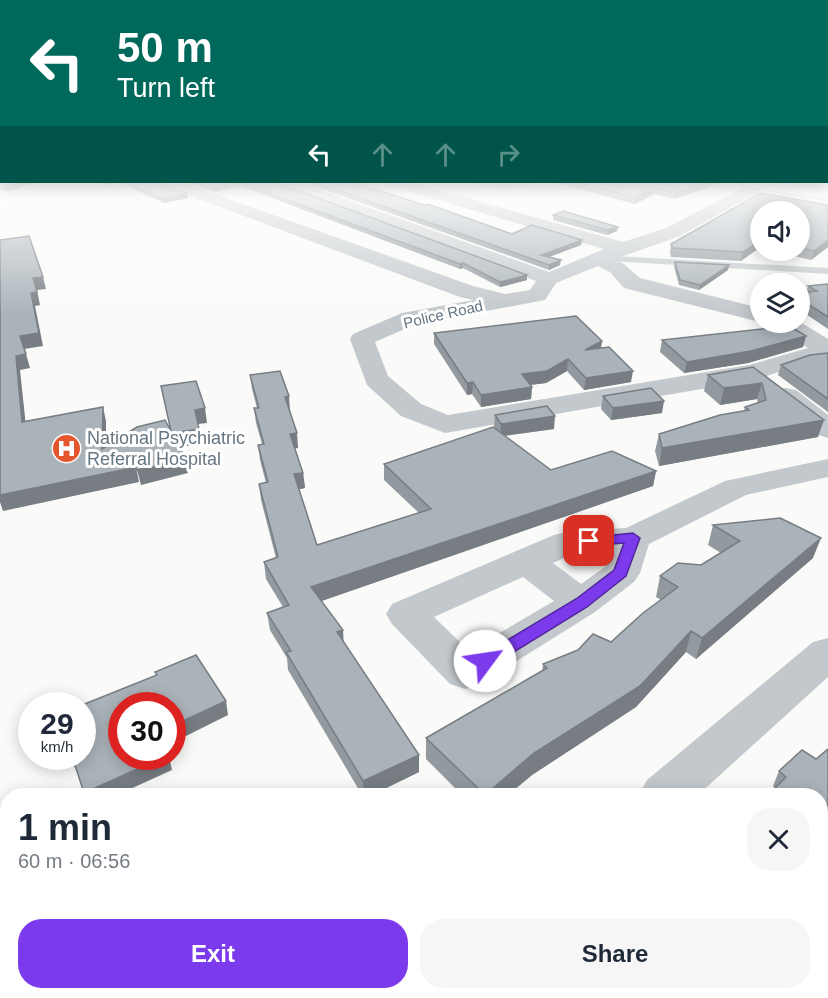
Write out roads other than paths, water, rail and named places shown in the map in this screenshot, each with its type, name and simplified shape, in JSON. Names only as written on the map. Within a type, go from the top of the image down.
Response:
[{"type":"street","points":[[281,224],[468,292],[508,299]]},
{"type":"street","points":[[398,224],[549,279]]},
{"type":"street","points":[[538,224],[623,248]]},
{"type":"street","name":"Police Road","points":[[690,224],[673,232],[623,248],[549,279],[537,295],[410,318],[362,339],[376,379],[411,410],[445,423],[754,372],[802,356],[828,351]]},
{"type":"street","points":[[598,258],[617,268],[632,283],[750,312]]},
{"type":"street","name":"Police Road","points":[[800,333],[828,351]]},
{"type":"street","points":[[754,372],[828,429]]},
{"type":"street","points":[[633,538],[621,573],[581,603],[465,673],[406,614],[567,543],[633,538],[736,488],[828,468]]},
{"type":"street","points":[[527,561],[581,603]]},
{"type":"street","points":[[672,788],[828,652]]},
{"type":"lane","points":[[598,258],[828,271]]},
{"type":"lane","points":[[814,270],[828,266]]},
{"type":"place","name":"National Psychiatric Referral Hospital","points":[[66,448]]}]
